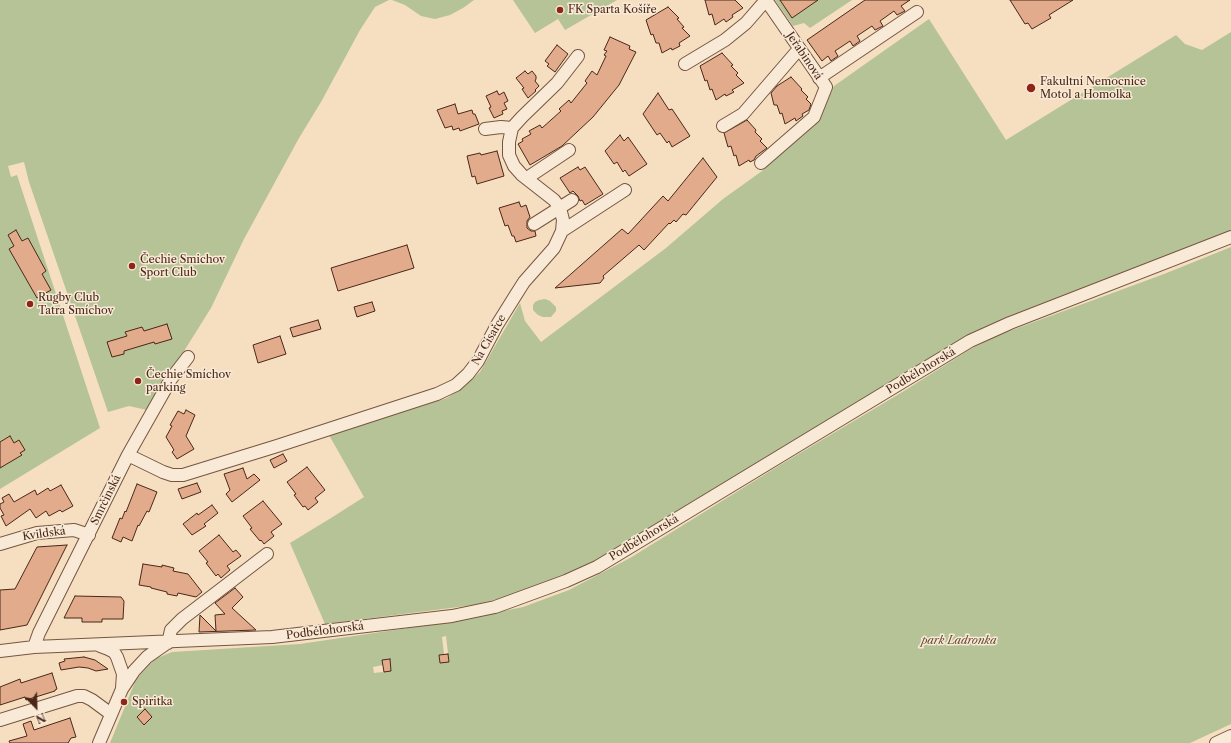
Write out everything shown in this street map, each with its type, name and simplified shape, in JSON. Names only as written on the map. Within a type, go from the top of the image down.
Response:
[{"type":"street","name":"Jeřabinová","points":[[761,163],[814,117],[826,87],[766,0]]},
{"type":"street","points":[[685,64],[725,40],[741,28],[766,0]]},
{"type":"street","points":[[819,78],[917,12]]},
{"type":"street","points":[[724,126],[743,114],[799,49]]},
{"type":"street","points":[[560,208],[554,200],[522,175],[514,166],[509,154],[509,142],[512,128],[558,83],[578,56]]},
{"type":"street","points":[[485,128],[512,128]]},
{"type":"street","points":[[527,178],[569,150]]},
{"type":"street","points":[[562,231],[625,190]]},
{"type":"street","points":[[534,224],[572,200]]},
{"type":"street","name":"Na Císařce","points":[[128,456],[163,472],[172,475],[183,475],[437,394],[456,385],[468,374],[478,361],[496,325],[524,282],[554,248],[562,231],[563,220],[560,208]]},
{"type":"street","name":"Podbělohorská","points":[[0,651],[34,647],[272,637],[452,616],[495,606],[553,586],[597,566],[970,341],[1010,323],[1231,237]]},
{"type":"street","name":"Smrčinská","points":[[34,647],[39,633],[128,456],[171,379],[188,357]]},
{"type":"street","name":"Kvildská","points":[[0,544],[37,533],[74,530],[89,535]]},
{"type":"street","points":[[99,743],[122,689],[134,671],[147,657],[168,642],[172,630],[182,619],[267,554]]},
{"type":"street","points":[[96,644],[108,648],[114,652],[117,657],[123,674],[122,689]]},
{"type":"street","points":[[117,657],[124,644]]},
{"type":"street","points":[[0,720],[77,696],[84,696],[92,700],[111,714]]},
{"type":"street","points":[[1216,743],[1231,736]]},
{"type":"green space","points":[[0,0],[389,0],[375,7],[360,30],[244,239],[211,308],[147,410],[129,406],[108,412],[29,182],[24,162],[8,166],[11,177],[17,175],[100,428],[0,489]]},
{"type":"green space","points":[[392,0],[474,0],[450,15],[435,19],[421,16],[405,5]]},
{"type":"green space","name":"FK Sparta Košíře","points":[[513,0],[617,0],[565,30],[558,19],[535,33]]},
{"type":"green space","points":[[775,0],[852,0],[810,28],[804,23],[793,26]]},
{"type":"green space","points":[[929,19],[1006,140],[1176,35],[1185,44],[1202,50],[1231,32],[1231,231],[1005,318],[964,337],[598,560],[548,583],[512,595],[474,605],[325,624],[290,543],[364,497],[329,435],[447,398],[464,387],[480,372],[520,303],[525,321],[541,342],[666,248],[723,199],[762,171],[818,119],[834,86]]},
{"type":"green space","name":"park Ladronka","points":[[1231,247],[1231,724],[1190,743],[110,743],[135,682],[155,659],[172,652],[300,644],[448,622],[523,607],[569,590],[630,558],[969,350],[996,336],[1164,274]],"holes":[[[446,636],[449,662],[440,663],[439,655],[444,654],[442,637]],[[389,659],[391,671],[374,673],[373,667],[383,665],[382,660]],[[145,710],[152,717],[144,725],[137,717]]]},
{"type":"green space","points":[[545,299],[550,301],[556,307],[556,311],[551,317],[543,317],[538,315],[533,310],[533,305],[535,302]]},
{"type":"building","points":[[705,0],[735,0],[743,8],[732,15],[733,17],[726,22],[724,19],[715,25],[712,14],[709,15]]},
{"type":"building","points":[[780,0],[818,0],[792,18]]},
{"type":"building","points":[[865,0],[910,0],[901,6],[905,11],[897,15],[894,11],[880,21],[883,26],[875,30],[872,26],[857,36],[860,41],[853,46],[850,41],[835,51],[838,56],[831,61],[828,56],[822,61],[807,40]]},
{"type":"building","points":[[1010,0],[1073,0],[1049,15],[1051,18],[1032,29],[1028,23],[1025,24]]},
{"type":"building","points":[[668,7],[679,18],[677,19],[684,27],[682,28],[690,36],[679,43],[680,46],[672,50],[671,48],[662,53],[659,43],[656,43],[653,34],[651,35],[646,20]]},
{"type":"building","points":[[610,37],[630,46],[629,49],[636,52],[619,85],[593,117],[562,146],[530,165],[518,144],[523,141],[522,139],[531,134],[529,131],[540,125],[542,128],[561,111],[559,109],[569,100],[571,103],[587,83],[585,81],[592,71],[597,75],[606,56],[604,55],[607,51],[604,50]]},
{"type":"building","points":[[557,45],[568,54],[555,72],[547,66],[549,64],[545,61]]},
{"type":"building","points":[[722,53],[733,65],[731,66],[738,73],[736,75],[744,83],[732,90],[734,92],[726,96],[725,94],[716,100],[712,89],[710,90],[707,80],[705,81],[700,66]]},
{"type":"building","points":[[525,71],[528,74],[532,71],[536,76],[535,81],[539,86],[528,98],[522,89],[524,88],[516,78]]},
{"type":"building","points":[[791,77],[808,97],[806,99],[811,104],[809,110],[802,114],[803,116],[796,121],[795,118],[785,124],[782,113],[780,114],[777,105],[774,105],[771,93],[777,86]]},
{"type":"building","points":[[497,91],[499,95],[504,92],[508,101],[504,103],[507,109],[502,111],[503,114],[494,118],[489,108],[491,107],[486,96]]},
{"type":"building","points":[[658,93],[669,110],[672,109],[690,136],[672,147],[669,141],[667,143],[660,133],[657,135],[643,114]]},
{"type":"building","points":[[455,104],[458,114],[472,110],[479,124],[460,131],[459,128],[453,130],[452,126],[445,128],[437,110]]},
{"type":"building","points":[[747,120],[762,139],[760,141],[767,148],[756,156],[754,160],[750,162],[749,160],[739,166],[736,155],[734,156],[731,146],[728,147],[724,133]]},
{"type":"building","points":[[620,135],[624,141],[628,137],[647,164],[629,176],[625,170],[623,172],[617,162],[614,164],[605,151]]},
{"type":"building","points":[[497,151],[504,176],[477,184],[475,176],[472,177],[467,156],[480,153],[481,155]]},
{"type":"building","points":[[703,158],[717,177],[686,215],[683,214],[676,222],[674,220],[670,224],[669,223],[644,250],[639,245],[603,276],[604,278],[600,283],[555,288],[622,229],[628,234],[663,196],[668,201]]},
{"type":"building","points":[[578,167],[580,170],[585,167],[603,194],[585,205],[573,191],[570,193],[560,178]]},
{"type":"building","points":[[519,202],[521,207],[526,205],[530,217],[527,221],[527,228],[531,231],[535,231],[536,236],[516,242],[508,225],[505,226],[499,208]]},
{"type":"building","points":[[16,230],[22,241],[28,238],[46,271],[42,274],[51,290],[37,298],[9,249],[14,246],[8,235]]},
{"type":"building","points":[[407,245],[414,268],[338,291],[331,268]]},
{"type":"building","points":[[372,302],[375,311],[357,317],[354,307]]},
{"type":"building","points":[[318,320],[321,329],[293,337],[290,328]]},
{"type":"building","points":[[167,324],[172,339],[155,344],[154,342],[124,351],[124,354],[112,357],[107,342],[127,336],[125,332],[142,327],[144,331]]},
{"type":"building","points":[[280,336],[286,354],[258,363],[253,345]]},
{"type":"building","points":[[186,410],[195,415],[186,436],[194,449],[177,459],[172,452],[174,450],[166,437],[172,426],[170,425],[178,411],[184,414]]},
{"type":"building","points":[[10,436],[14,443],[19,440],[25,450],[20,453],[22,455],[0,468],[0,442]]},
{"type":"building","points":[[283,454],[287,461],[274,468],[270,460]]},
{"type":"building","points":[[307,467],[325,490],[315,498],[318,502],[308,510],[305,506],[303,507],[294,495],[296,494],[287,482]]},
{"type":"building","points":[[243,468],[247,479],[254,474],[260,480],[232,502],[226,494],[230,490],[224,474]]},
{"type":"building","points":[[197,483],[201,492],[182,499],[178,489]]},
{"type":"building","points":[[137,484],[157,492],[149,512],[147,511],[139,526],[138,525],[132,541],[123,537],[121,542],[112,538],[120,518],[122,519],[125,511],[126,512]]},
{"type":"building","points":[[61,485],[73,506],[62,512],[60,510],[49,516],[46,511],[36,518],[30,509],[6,526],[1,516],[4,515],[0,508],[0,504],[4,502],[2,498],[9,494],[14,502],[35,490],[37,495],[48,488],[50,491]]},
{"type":"building","points":[[263,501],[282,524],[271,532],[274,536],[264,544],[250,529],[252,528],[243,516]]},
{"type":"building","points":[[212,505],[218,513],[204,524],[206,526],[192,535],[183,524],[197,513],[198,515]]},
{"type":"building","points":[[219,535],[233,552],[236,550],[241,556],[227,566],[230,570],[221,578],[218,574],[216,576],[206,563],[208,562],[199,551]]},
{"type":"building","points":[[67,545],[27,625],[0,630],[0,590],[15,589],[37,547]]},
{"type":"building","points":[[143,564],[162,567],[162,565],[174,568],[173,571],[188,574],[202,592],[196,597],[178,593],[177,596],[167,594],[167,592],[151,587],[139,585]]},
{"type":"building","points":[[235,588],[243,597],[232,608],[256,630],[199,632],[200,615],[216,631],[215,615],[225,614],[215,603]]},
{"type":"building","points":[[75,596],[121,597],[124,601],[123,619],[102,619],[102,622],[82,622],[82,618],[64,618]]},
{"type":"building","points":[[448,654],[449,662],[440,663],[439,655]]},
{"type":"building","points":[[84,657],[95,660],[108,669],[96,671],[79,667],[61,670],[59,663],[65,661],[64,659]]},
{"type":"building","points":[[390,659],[391,671],[384,672],[382,660]]},
{"type":"building","points":[[52,673],[57,689],[55,691],[26,700],[25,697],[0,705],[0,687],[20,679],[21,683]]},
{"type":"building","points":[[145,709],[152,717],[144,725],[137,717]]},
{"type":"building","points":[[70,718],[76,737],[71,738],[68,743],[10,743],[9,741],[27,736],[23,724],[31,721],[34,730]]},
{"type":"place","name":"FK Sparta Košíře","points":[[560,10]]},
{"type":"place","name":"Fakultní Nemocnice Motol a Homolka","points":[[1031,88]]},
{"type":"place","name":"Čechie Smichov Sport Club","points":[[132,266]]},
{"type":"place","name":"Rugby Club Tatra Smíchov","points":[[30,304]]},
{"type":"place","name":"Čechie Smíchov parking","points":[[138,381]]},
{"type":"place","name":"Spiritka","points":[[124,702]]}]
